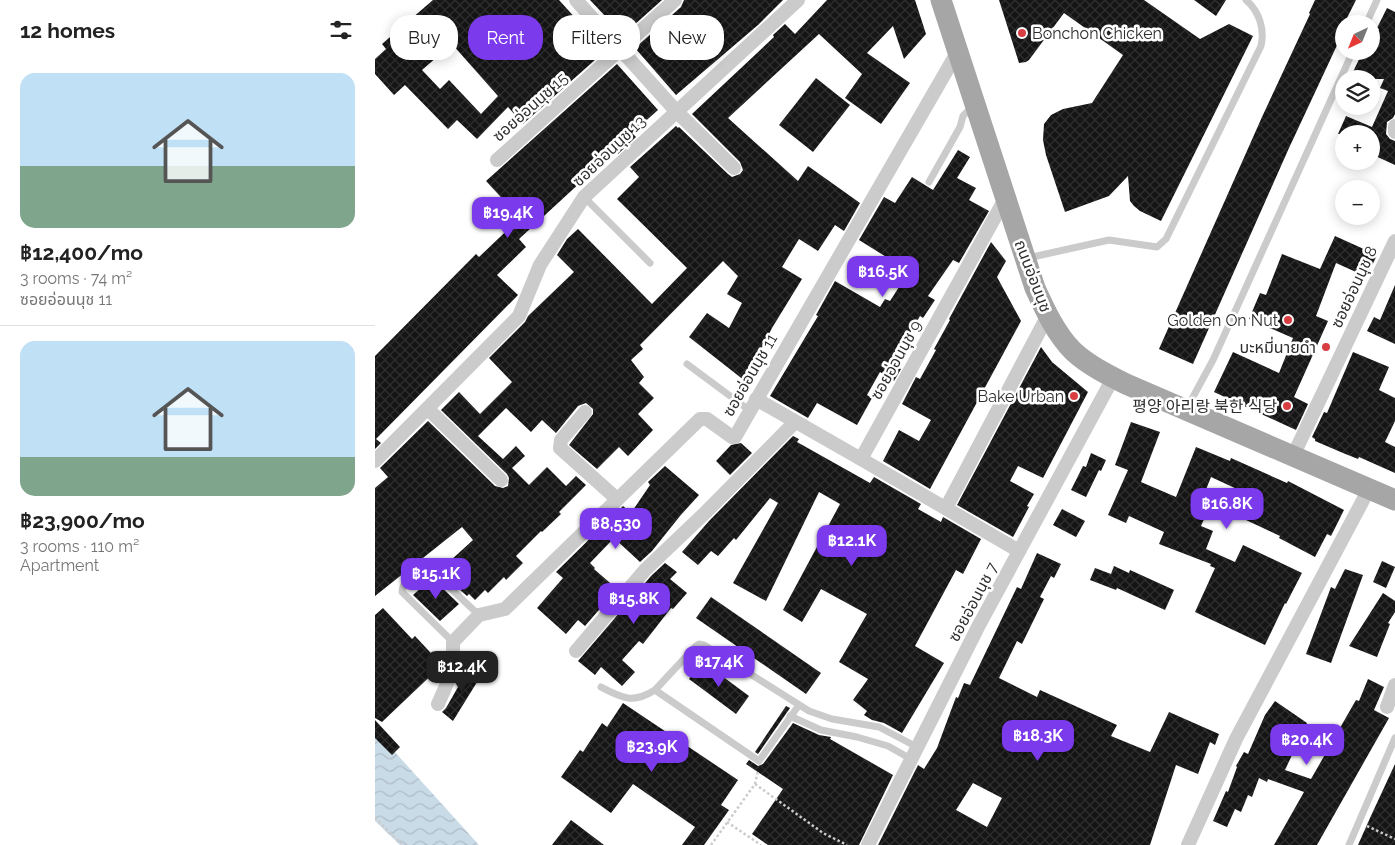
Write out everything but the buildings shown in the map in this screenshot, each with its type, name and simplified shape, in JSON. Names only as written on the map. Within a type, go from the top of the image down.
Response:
[{"type":"main road","name":"ถนนอ่อนนุช","points":[[941,0],[1005,199],[1058,307],[1082,341],[1119,367],[1188,405]]},
{"type":"main road","name":"ถนนอ่อนนุช","points":[[956,0],[1032,257],[1035,288],[1048,315],[1073,351],[1113,378],[1188,405],[1296,450],[1395,496]]},
{"type":"main road","name":"ถนนอ่อนนุช","points":[[1296,450],[1369,489],[1395,496]]},
{"type":"street","points":[[576,0],[590,15]]},
{"type":"street","name":"ซอยอ่อนนุช 15","points":[[640,31],[675,0]]},
{"type":"street","name":"ซอยอ่อนนุช 13","points":[[375,462],[519,316],[540,265],[585,197],[798,0]]},
{"type":"street","name":"ซอยอ่อนนุช 11","points":[[479,615],[505,609],[700,419],[707,419],[734,438],[957,51]]},
{"type":"street","name":"ซอยอ่อนนุช 15","points":[[497,160],[608,60]]},
{"type":"street","points":[[632,60],[677,112],[734,168]]},
{"type":"street","points":[[1395,126],[1395,132]]},
{"type":"street","name":"ซอยอ่อนนุช 9","points":[[861,459],[1005,199]]},
{"type":"street","name":"ซอยอ่อนนุช 8","points":[[1296,450],[1395,241]]},
{"type":"street","points":[[945,508],[1048,315]]},
{"type":"street","name":"ซอยอ่อนนุช 7","points":[[868,845],[1019,551],[1113,378]]},
{"type":"street","points":[[753,405],[795,422],[1019,551]]},
{"type":"street","points":[[428,409],[501,480]]},
{"type":"street","points":[[585,412],[561,440],[560,448],[617,499]]},
{"type":"street","points":[[576,651],[645,570],[706,512],[795,422]]},
{"type":"street","points":[[1188,845],[1236,739],[1369,489]]},
{"type":"street","points":[[438,704],[453,670],[453,642],[479,615]]},
{"type":"street","points":[[1387,707],[1395,685]]},
{"type":"lane","points":[[1032,257],[1109,240],[1157,247],[1167,240],[1261,46],[1263,35],[1261,22],[1252,5],[1246,0]]},
{"type":"lane","points":[[1370,15],[1377,0]]},
{"type":"lane","points":[[1188,405],[1213,360],[1349,60]]},
{"type":"lane","points":[[929,182],[960,128],[963,116],[975,104]]},
{"type":"lane","points":[[585,197],[650,263]]},
{"type":"lane","points":[[687,364],[753,405]]},
{"type":"lane","points":[[453,642],[402,592],[402,588],[407,580],[419,570],[426,568],[434,573],[479,615]]},
{"type":"lane","points":[[601,687],[618,696],[635,698],[644,696],[655,690],[699,644],[704,645],[799,705],[832,719],[879,727],[914,753]]},
{"type":"lane","points":[[655,690],[759,761],[799,705]]},
{"type":"lane","points":[[790,716],[821,730],[857,737],[914,753]]},
{"type":"lane","points":[[1349,845],[1395,738]]},
{"type":"path","points":[[711,845],[755,784],[759,761]]},
{"type":"path","points":[[755,784],[823,833],[847,845]]},
{"type":"path","points":[[375,818],[403,845]]},
{"type":"path","points":[[727,822],[761,845]]},
{"type":"path","points":[[1359,823],[1395,839]]},
{"type":"water","points":[[375,730],[479,845],[400,845],[375,821]]},
{"type":"place","name":"Bonchon Chicken","points":[[1022,33]]},
{"type":"place","name":"Golden On Nut","points":[[1288,320]]},
{"type":"place","name":"บะหมี่นายดำ","points":[[1326,347]]},
{"type":"place","name":"Bake Urban","points":[[1074,396]]},
{"type":"place","name":"평양 아리랑 북한 식당","points":[[1287,406]]}]
